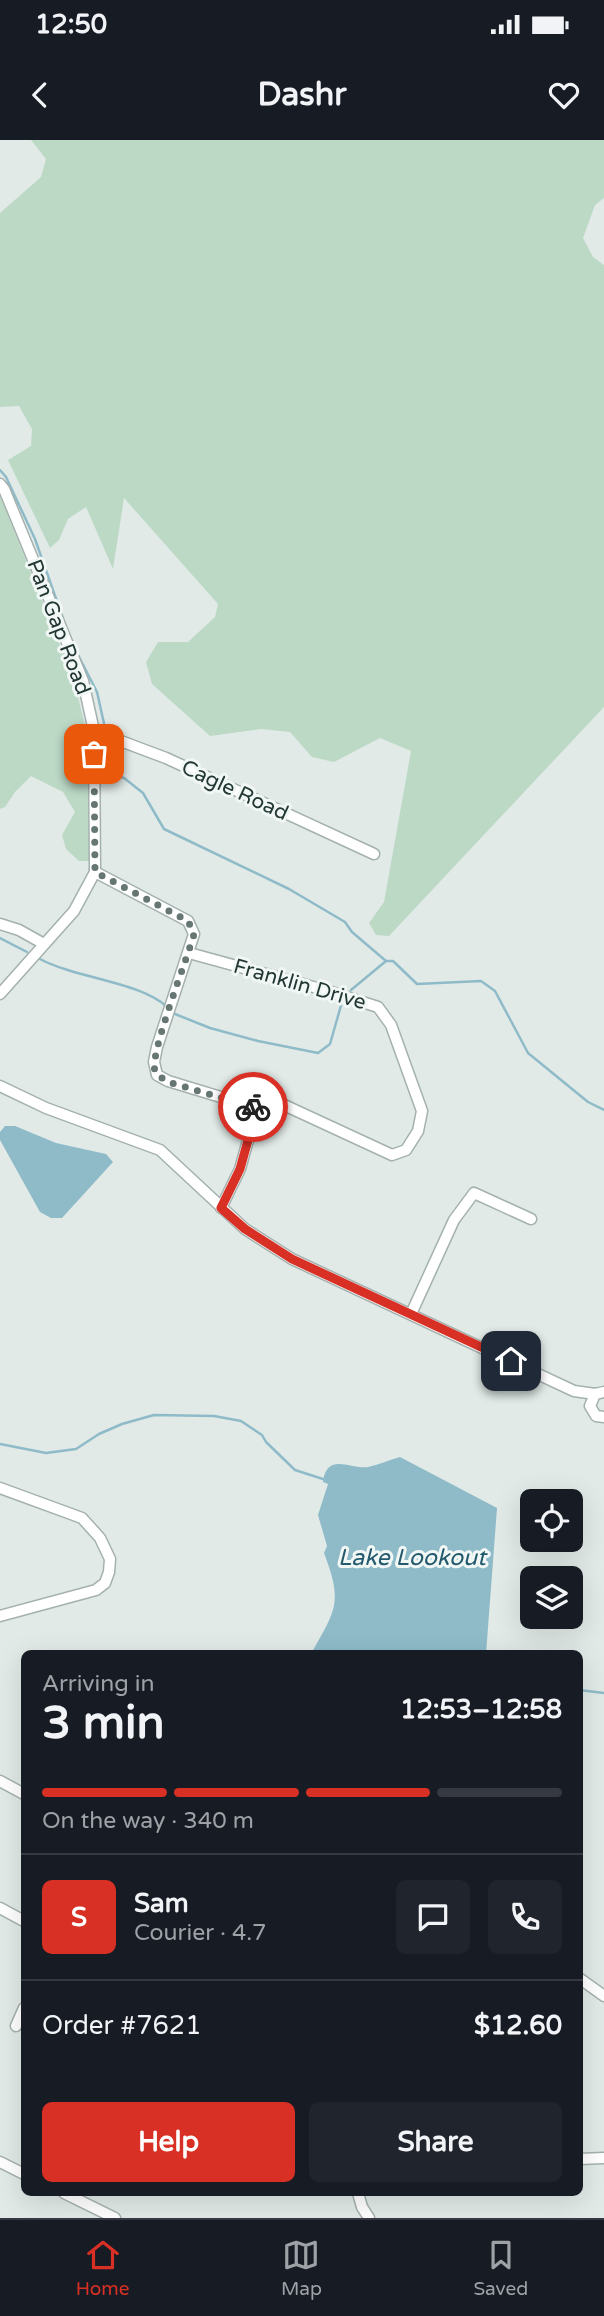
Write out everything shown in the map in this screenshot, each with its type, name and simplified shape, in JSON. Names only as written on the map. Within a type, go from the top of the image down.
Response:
[{"type":"street","name":"Pan Gap Road","points":[[0,484],[83,681],[94,731],[95,872],[74,911],[0,994]]},
{"type":"street","name":"Cagle Road","points":[[94,731],[166,758],[374,854]]},
{"type":"street","points":[[95,872],[188,921],[194,934],[157,1047],[155,1071],[168,1082],[257,1108],[240,1169],[221,1208]]},
{"type":"street","points":[[0,924],[19,930],[44,944]]},
{"type":"street","name":"Franklin Drive","points":[[189,953],[378,1007],[391,1025],[422,1111],[418,1132],[407,1150],[392,1155],[284,1105],[257,1108]]},
{"type":"street","points":[[0,1086],[46,1108],[159,1150],[245,1229],[292,1259],[574,1391],[590,1406],[596,1416],[604,1417]]},
{"type":"street","points":[[411,1314],[454,1220],[474,1193],[531,1219]]},
{"type":"street","points":[[574,1391],[601,1392]]},
{"type":"street","points":[[590,1406],[601,1392]]},
{"type":"street","points":[[0,1488],[82,1518],[100,1538],[110,1559],[110,1573],[105,1583],[96,1590],[0,1616]]},
{"type":"street","points":[[0,1781],[21,1792]]},
{"type":"street","points":[[0,1908],[21,1919]]},
{"type":"street","points":[[583,1981],[604,1996]]},
{"type":"street","points":[[16,2026],[21,2015]]},
{"type":"street","points":[[583,2159],[604,2158]]},
{"type":"street","points":[[0,2162],[21,2172]]},
{"type":"street","points":[[70,2196],[115,2218]]},
{"type":"street","points":[[359,2196],[369,2218]]},
{"type":"green space","points":[[31,140],[604,140],[604,198],[595,205],[583,238],[593,257],[604,265],[604,707],[389,936],[376,935],[369,923],[384,902],[411,751],[380,738],[334,762],[312,757],[290,732],[261,729],[210,736],[152,684],[146,662],[158,642],[188,642],[215,617],[218,604],[124,498],[113,569],[86,507],[68,519],[59,540],[50,548],[8,460],[31,446],[32,429],[19,406],[0,407],[0,213],[41,177],[46,159]]},
{"type":"green space","points":[[0,496],[73,677],[86,729],[90,861],[79,861],[66,849],[62,835],[75,812],[63,792],[31,776],[5,807],[0,809]]},
{"type":"water","points":[[5,1126],[15,1126],[56,1143],[106,1154],[113,1162],[62,1218],[51,1218],[40,1212],[0,1140],[0,1132]]},
{"type":"water","name":"Lake Lookout","points":[[400,1457],[497,1508],[486,1650],[313,1650],[331,1615],[335,1595],[324,1553],[327,1546],[318,1515],[328,1484],[323,1482],[325,1473],[335,1464],[368,1467]]},
{"type":"waterway","points":[[0,470],[6,477],[35,539],[66,627]]},
{"type":"waterway","points":[[77,653],[97,692],[105,728]]},
{"type":"waterway","points":[[106,743],[107,772],[124,778],[143,793],[164,829],[289,889],[345,922],[352,932],[386,961],[393,961],[417,984],[481,981],[495,991],[528,1053],[588,1102],[604,1110]]},
{"type":"waterway","points":[[0,938],[27,952]]},
{"type":"waterway","points":[[40,959],[140,991],[166,1006]]},
{"type":"waterway","points":[[351,990],[386,961]]},
{"type":"waterway","points":[[175,1014],[210,1028],[318,1053],[330,1044],[342,1002]]},
{"type":"waterway","points":[[0,1444],[46,1453],[76,1449],[99,1434],[154,1415],[214,1416],[241,1421],[262,1435],[295,1470],[326,1480]]},
{"type":"waterway","points":[[583,1690],[604,1693]]},
{"type":"way so far","points":[[94,754],[95,872],[188,921],[194,934],[157,1047],[155,1071],[168,1082],[253,1107]]},
{"type":"route","points":[[253,1107],[257,1108],[240,1169],[221,1208],[245,1229],[292,1259],[511,1361]]}]
